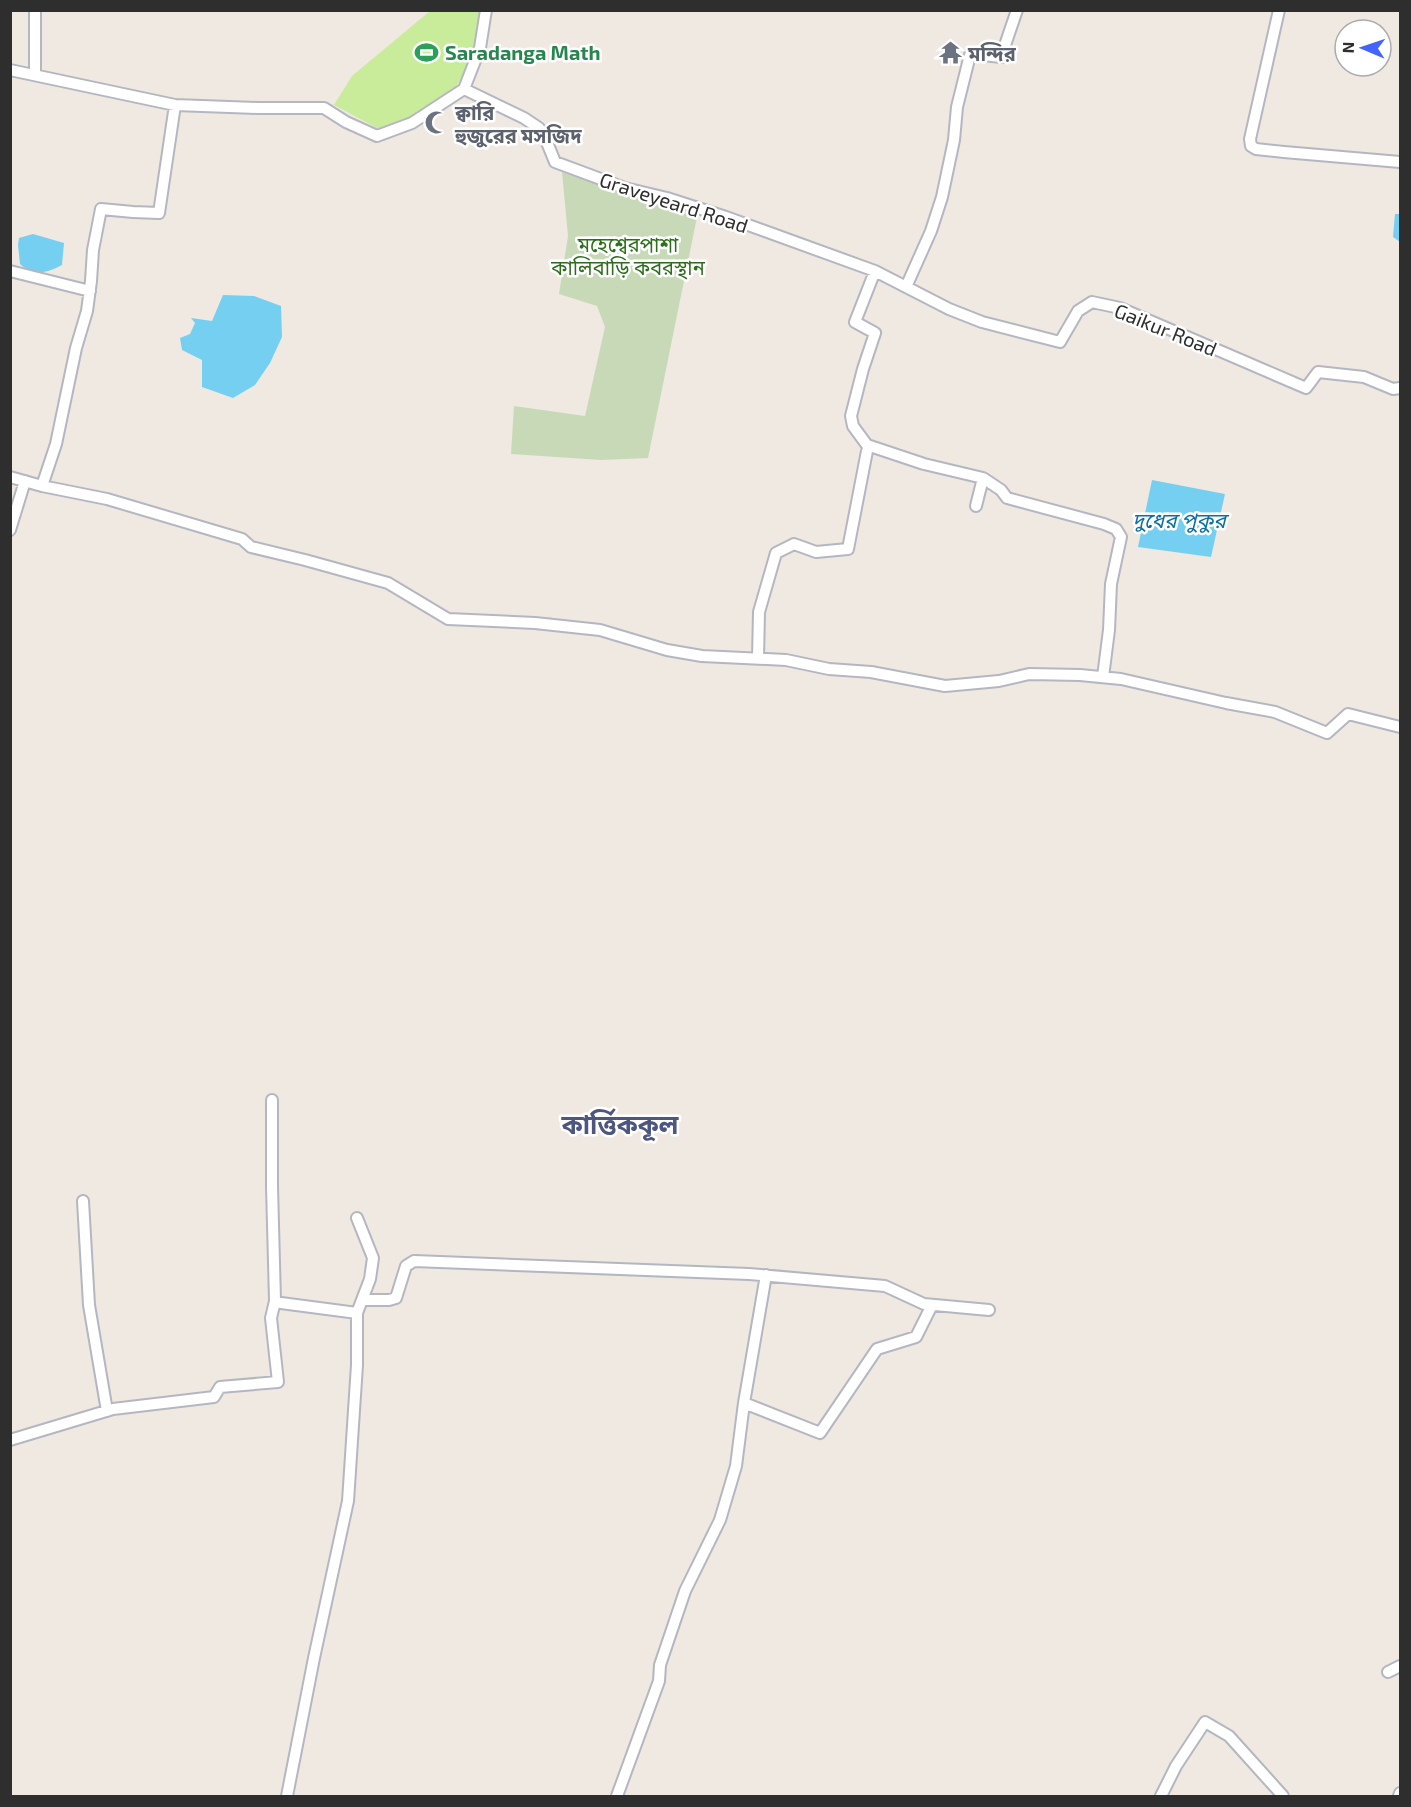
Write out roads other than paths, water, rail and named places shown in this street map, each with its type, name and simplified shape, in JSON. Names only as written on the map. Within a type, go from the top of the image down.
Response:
[{"type":"street","points":[[35,10],[35,74]]},
{"type":"street","points":[[10,70],[175,105],[324,108],[346,122],[376,136],[412,123],[464,89],[480,48],[486,10]]},
{"type":"street","points":[[906,287],[931,231],[942,197],[954,140],[957,107],[970,55],[1001,57],[1017,10]]},
{"type":"street","points":[[1279,10],[1250,139],[1251,146],[1256,149],[1284,152],[1401,162]]},
{"type":"street","name":"Graveyeard Road","points":[[464,89],[524,118],[539,128],[555,162],[625,188],[667,198],[726,217],[875,271],[906,287]]},
{"type":"street","points":[[42,486],[59,434],[70,373],[87,311],[93,250],[101,209],[159,213],[175,105]]},
{"type":"street","points":[[10,271],[90,291]]},
{"type":"street","points":[[875,271],[855,322],[875,333],[851,416],[853,426],[867,445],[924,464],[983,478],[1001,490],[1007,498],[1104,524],[1116,530],[1121,537],[1111,584],[1109,630],[1103,677]]},
{"type":"street","name":"Gaikur Road","points":[[906,287],[949,309],[982,322],[1060,342],[1078,311],[1092,303],[1120,309],[1306,388],[1318,372],[1364,378],[1394,389],[1401,388]]},
{"type":"street","points":[[758,658],[759,612],[776,553],[794,544],[816,552],[848,549],[867,451]]},
{"type":"street","points":[[10,477],[107,499],[242,539],[251,548],[388,583],[448,619],[535,623],[600,630],[667,650],[702,656],[786,660],[829,669],[871,672],[945,686],[999,681],[1029,674],[1121,679],[1275,712],[1327,733],[1348,714],[1401,727]]},
{"type":"street","points":[[976,506],[983,478]]},
{"type":"street","points":[[10,530],[25,481]]},
{"type":"street","points":[[10,1440],[107,1411],[214,1397],[220,1387],[278,1382],[272,1318],[275,1300],[272,1100]]},
{"type":"street","points":[[83,1201],[89,1305],[107,1411]]},
{"type":"street","points":[[287,1797],[348,1501],[357,1365],[357,1312],[370,1279],[373,1258],[357,1218]]},
{"type":"street","points":[[362,1300],[396,1298],[406,1266],[414,1261],[766,1275],[885,1286],[924,1304],[989,1310]]},
{"type":"street","points":[[617,1797],[659,1681],[660,1665],[684,1591],[720,1520],[736,1466],[744,1403],[766,1275]]},
{"type":"street","points":[[275,1300],[281,1303],[357,1312]]},
{"type":"street","points":[[744,1403],[820,1434],[876,1349],[916,1336],[932,1305]]},
{"type":"street","points":[[1388,1672],[1401,1666]]},
{"type":"street","points":[[1161,1797],[1176,1766],[1205,1722],[1229,1736],[1283,1797]]},
{"type":"water","points":[[1395,214],[1400,214],[1400,242],[1393,237]]},
{"type":"water","points":[[33,234],[64,243],[62,265],[51,270],[35,272],[20,264],[19,238]]},
{"type":"water","points":[[223,295],[254,296],[281,306],[282,337],[270,363],[255,385],[233,398],[202,387],[202,360],[182,350],[180,338],[190,334],[195,323],[191,318],[212,321]]},
{"type":"water","name":"দুধের পুকুর","points":[[1152,480],[1225,494],[1211,557],[1138,547]]},
{"type":"place","name":"Saradanga Math","points":[[427,52]]},
{"type":"place","name":"মন্দির","points":[[950,53]]},
{"type":"place","name":"ক্বারি হুজুরের মসজিদ","points":[[437,123]]},
{"type":"district","name":"কার্ত্তিককূল","points":[[620,1123]]},
{"type":"park label","name":"মহেশ্বেরপাশা কালিবাড়ি কবরস্থান","points":[[628,256]]}]
